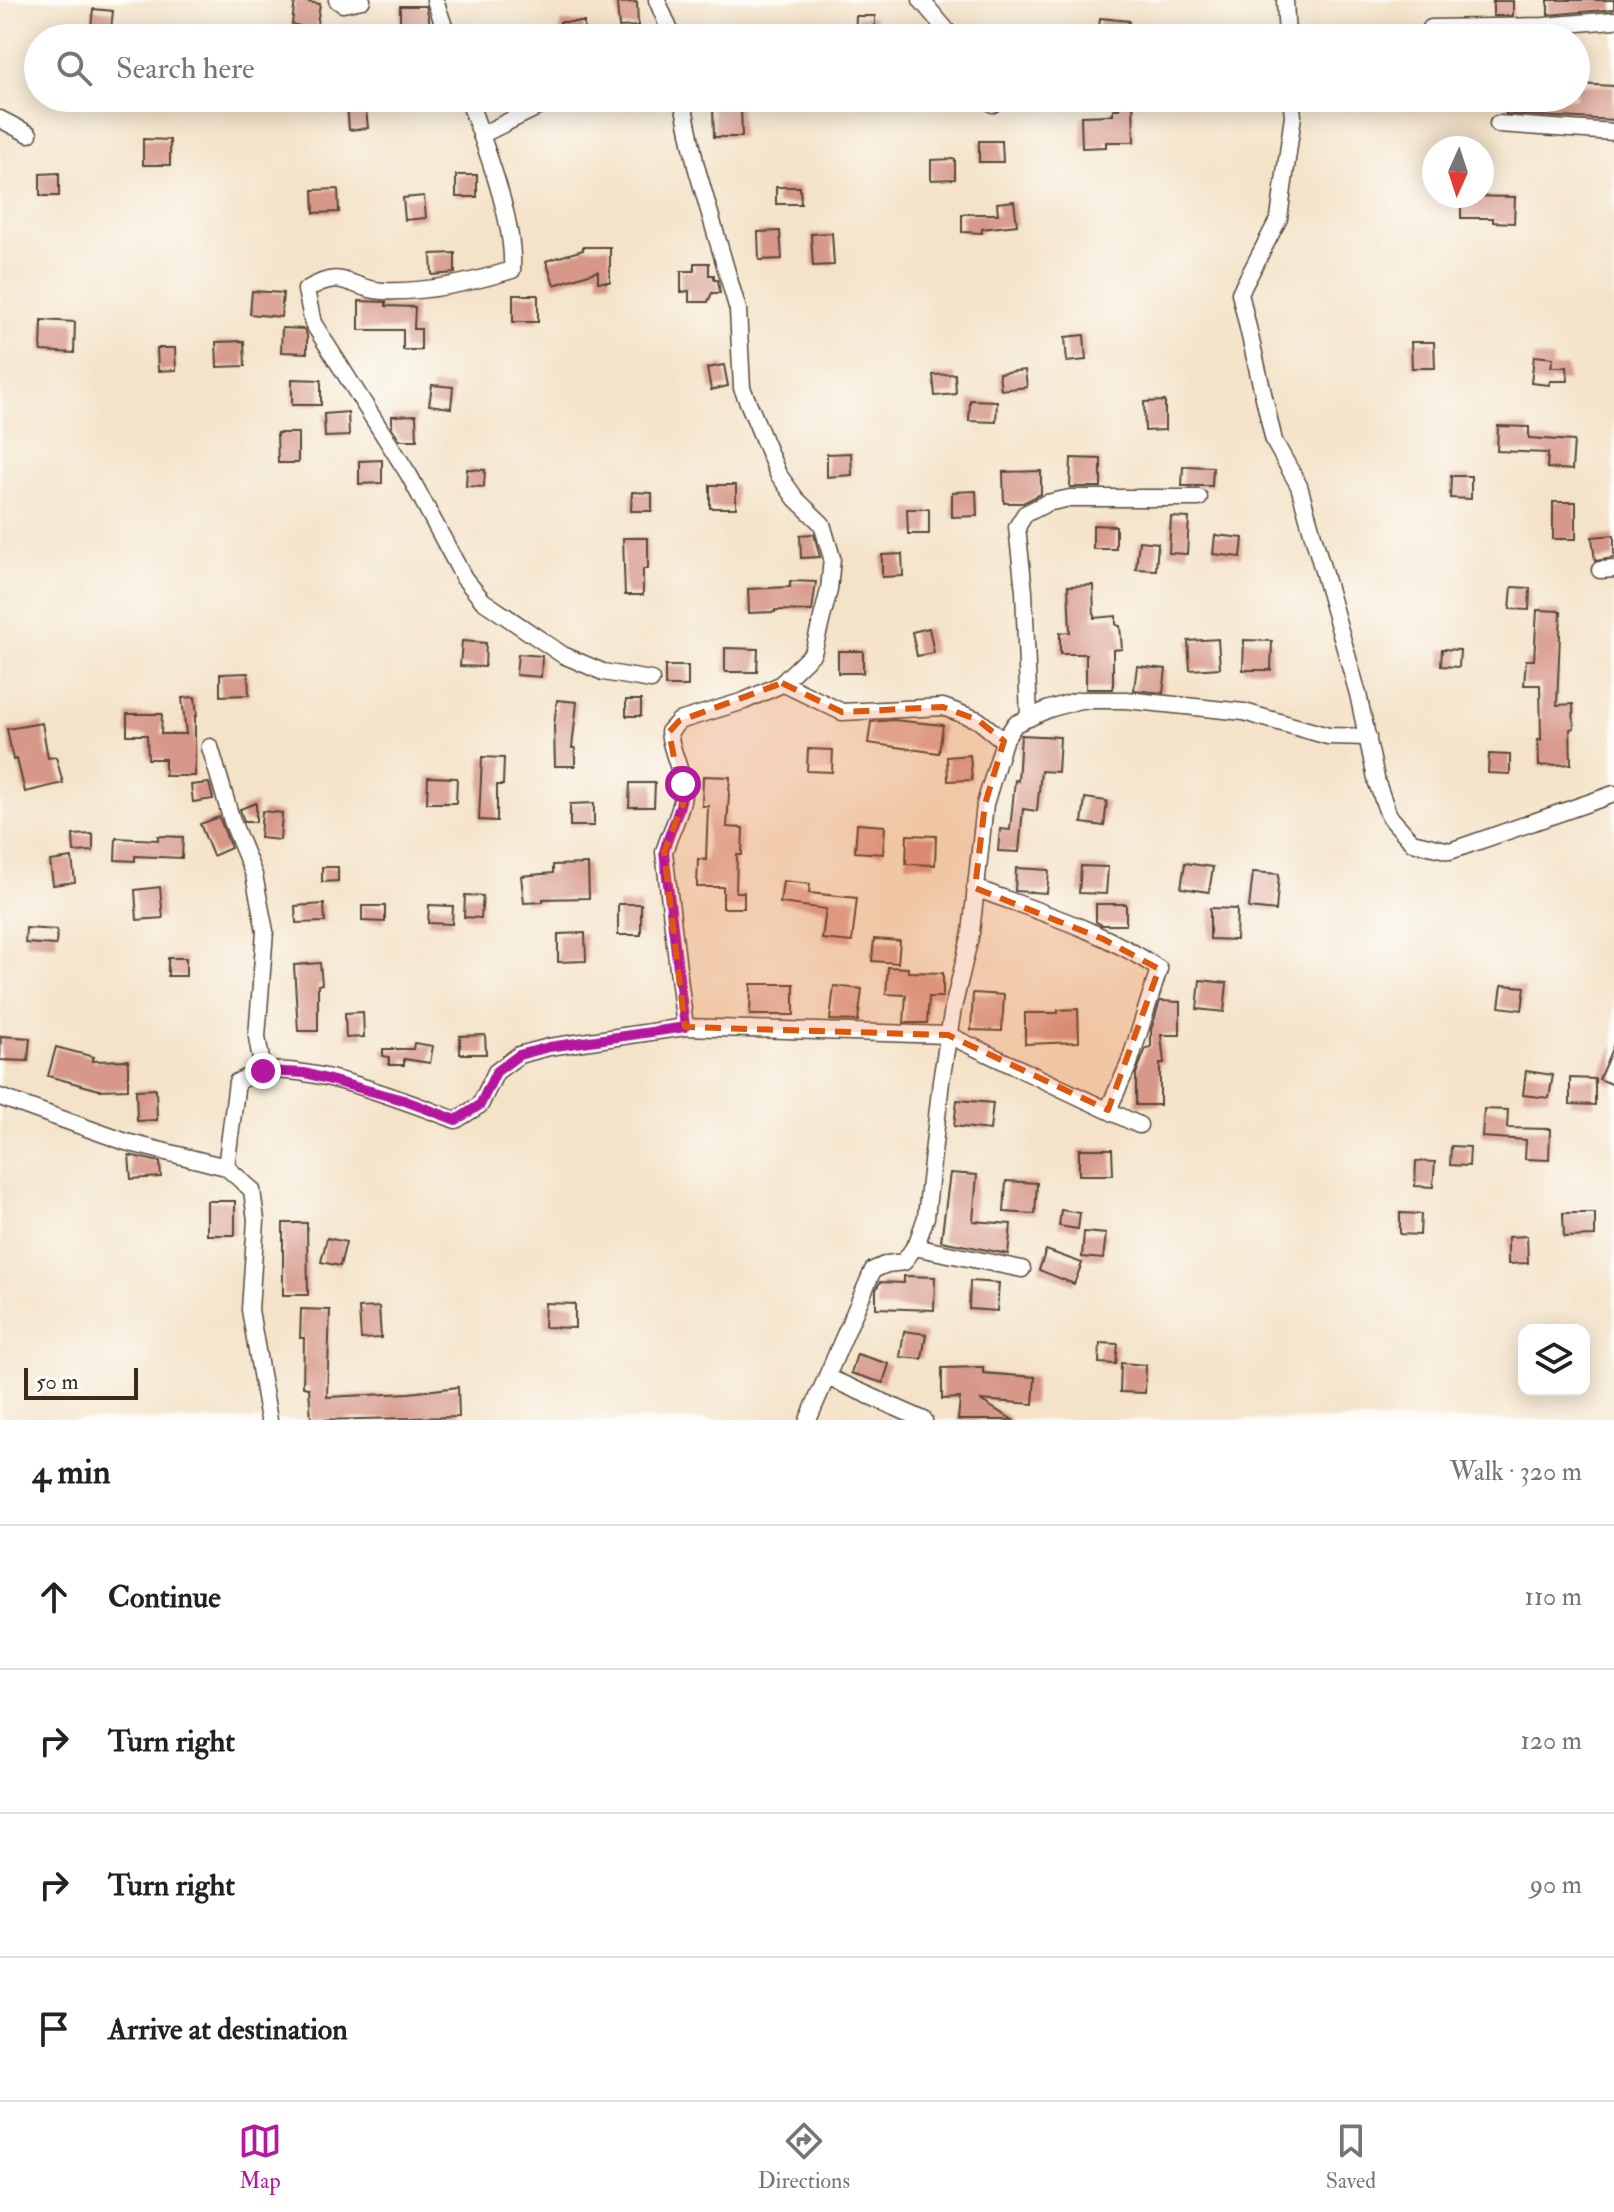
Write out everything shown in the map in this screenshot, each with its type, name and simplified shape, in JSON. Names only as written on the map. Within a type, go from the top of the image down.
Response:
[{"type":"street","points":[[337,0],[343,4],[362,0]]},
{"type":"street","points":[[435,0],[443,24]]},
{"type":"street","points":[[657,0],[667,24]]},
{"type":"street","points":[[921,0],[941,24]]},
{"type":"street","points":[[1285,0],[1286,24]]},
{"type":"street","points":[[1567,24],[1614,20]]},
{"type":"street","points":[[473,112],[503,210],[513,256],[512,270],[466,284],[381,291],[341,278],[319,281],[306,290],[313,323],[409,475],[464,578],[483,601],[563,655],[603,672],[651,680]]},
{"type":"street","points":[[481,135],[528,112]]},
{"type":"street","points":[[685,112],[696,166],[738,310],[742,388],[778,474],[796,499],[822,524],[832,558],[829,590],[813,653],[782,683],[744,701],[679,721],[669,732],[670,747],[683,784],[683,804],[670,830],[664,852],[685,1027]]},
{"type":"street","points":[[1293,112],[1279,218],[1240,293],[1274,441],[1299,486],[1368,737],[1377,783],[1389,816],[1412,842],[1450,851],[1614,794]]},
{"type":"street","points":[[0,119],[29,134]]},
{"type":"street","points":[[1498,124],[1614,132]]},
{"type":"street","points":[[1029,718],[1024,591],[1017,527],[1025,514],[1047,503],[1070,498],[1199,498]]},
{"type":"street","points":[[782,683],[842,712],[943,707],[978,720],[1004,741]]},
{"type":"street","points":[[808,1420],[873,1270],[904,1262],[926,1217],[948,1035],[971,933],[985,804],[1004,741],[1015,724],[1080,700],[1126,700],[1244,712],[1328,736],[1368,737]]},
{"type":"street","points":[[210,747],[232,821],[254,875],[265,931],[257,1037],[263,1071]]},
{"type":"street","points":[[975,888],[1103,939],[1159,969],[1129,1064],[1108,1110]]},
{"type":"street","points":[[226,1167],[237,1082],[263,1071],[305,1073],[403,1100],[456,1120],[480,1105],[496,1072],[519,1055],[549,1047],[685,1027],[948,1035],[1139,1125]]},
{"type":"street","points":[[0,1097],[126,1142],[226,1167],[252,1190],[256,1220],[250,1310],[269,1420]]},
{"type":"street","points":[[914,1247],[1022,1269]]},
{"type":"street","points":[[827,1377],[924,1420]]},
{"type":"highlighted area","points":[[782,683],[842,712],[943,707],[978,720],[1004,741],[985,804],[975,888],[1103,939],[1159,969],[1108,1110],[948,1035],[685,1027],[664,852],[683,804],[669,732],[679,721]]},
{"type":"building","points":[[295,0],[320,4],[317,24],[292,24]]},
{"type":"building","points":[[1548,0],[1614,0],[1614,9],[1548,15]]},
{"type":"building","points":[[1493,1],[1513,1],[1513,16],[1493,16]]},
{"type":"building","points":[[637,2],[638,24],[619,24],[617,3]]},
{"type":"building","points":[[400,6],[426,6],[429,24],[400,24]]},
{"type":"building","points":[[93,9],[113,11],[112,24],[91,24]]},
{"type":"building","points":[[856,16],[875,16],[875,24],[856,24]]},
{"type":"building","points":[[1100,18],[1129,21],[1129,24],[1099,24]]},
{"type":"building","points":[[560,22],[584,22],[584,24]]},
{"type":"building","points":[[1590,85],[1614,86],[1614,120],[1506,114],[1590,112]]},
{"type":"building","points":[[348,112],[366,112],[368,128],[349,130]]},
{"type":"building","points":[[713,112],[741,112],[742,137],[714,137]]},
{"type":"building","points":[[1113,112],[1133,112],[1134,142],[1106,142],[1106,147],[1082,148],[1081,116],[1113,115]]},
{"type":"building","points":[[143,139],[170,140],[170,165],[143,165]]},
{"type":"building","points":[[979,141],[1002,141],[1003,162],[979,162]]},
{"type":"building","points":[[955,159],[955,179],[931,180],[931,160]]},
{"type":"building","points":[[59,173],[59,196],[40,196],[40,174]]},
{"type":"building","points":[[456,175],[477,175],[477,197],[456,197]]},
{"type":"building","points":[[776,187],[800,187],[801,204],[776,204]]},
{"type":"building","points":[[338,189],[339,212],[314,213],[313,190]]},
{"type":"building","points":[[424,196],[426,218],[405,220],[403,198]]},
{"type":"building","points":[[1494,197],[1515,197],[1514,223],[1493,222],[1493,218],[1461,218],[1461,208],[1494,208]]},
{"type":"building","points":[[1014,201],[1017,225],[982,229],[982,233],[962,232],[962,214],[998,214],[997,203]]},
{"type":"building","points":[[780,231],[782,259],[759,260],[758,232]]},
{"type":"building","points":[[832,233],[834,265],[813,266],[811,234]]},
{"type":"building","points":[[583,247],[610,247],[610,282],[598,282],[598,271],[554,285],[546,261],[583,250]]},
{"type":"building","points":[[455,253],[455,273],[432,275],[431,254]]},
{"type":"building","points":[[694,263],[709,263],[709,275],[714,275],[714,280],[718,280],[720,293],[712,293],[708,302],[689,302],[689,291],[681,292],[681,271],[694,271]]},
{"type":"building","points":[[252,291],[283,293],[281,317],[250,314]]},
{"type":"building","points":[[513,295],[538,295],[538,322],[513,322]]},
{"type":"building","points":[[359,301],[415,307],[414,329],[421,329],[421,350],[403,350],[403,330],[359,330]]},
{"type":"building","points":[[42,320],[75,322],[74,353],[41,351]]},
{"type":"building","points":[[282,328],[304,329],[307,353],[281,352]]},
{"type":"building","points":[[1084,335],[1086,360],[1067,362],[1065,337]]},
{"type":"building","points":[[244,341],[245,366],[217,367],[216,342]]},
{"type":"building","points":[[1411,342],[1434,342],[1435,368],[1412,368]]},
{"type":"building","points":[[157,348],[175,348],[176,370],[158,371]]},
{"type":"building","points":[[1534,356],[1553,358],[1551,367],[1567,367],[1568,381],[1550,381],[1549,385],[1531,383]]},
{"type":"building","points":[[724,365],[728,386],[711,390],[707,368]]},
{"type":"building","points":[[1025,370],[1027,387],[1001,390],[999,373]]},
{"type":"building","points":[[955,374],[956,394],[935,396],[933,375]]},
{"type":"building","points":[[292,379],[321,380],[321,405],[292,405]]},
{"type":"building","points":[[432,385],[453,387],[451,408],[429,405]]},
{"type":"building","points":[[970,400],[997,401],[996,422],[969,421]]},
{"type":"building","points":[[1165,401],[1165,430],[1145,431],[1144,402]]},
{"type":"building","points":[[348,412],[349,436],[325,437],[324,414]]},
{"type":"building","points":[[416,415],[417,440],[400,440],[392,428],[392,416]]},
{"type":"building","points":[[1498,426],[1529,427],[1529,438],[1574,441],[1572,470],[1547,468],[1548,453],[1497,451]]},
{"type":"building","points":[[277,433],[298,433],[298,463],[278,463]]},
{"type":"building","points":[[851,453],[852,475],[827,477],[827,454]]},
{"type":"building","points":[[1071,458],[1101,459],[1101,487],[1070,487]]},
{"type":"building","points":[[382,460],[382,483],[359,484],[359,461]]},
{"type":"building","points":[[1183,466],[1213,467],[1212,486],[1182,486]]},
{"type":"building","points":[[467,469],[485,470],[484,487],[466,486]]},
{"type":"building","points":[[1041,471],[1041,494],[1023,503],[1004,503],[1003,472]]},
{"type":"building","points":[[1451,476],[1471,476],[1471,499],[1450,498]]},
{"type":"building","points":[[710,485],[736,485],[736,508],[710,508]]},
{"type":"building","points":[[976,491],[977,516],[952,517],[952,492]]},
{"type":"building","points":[[632,492],[652,493],[652,511],[631,511]]},
{"type":"building","points":[[1553,502],[1576,502],[1576,539],[1553,539]]},
{"type":"building","points":[[907,509],[929,509],[929,534],[908,534]]},
{"type":"building","points":[[1171,517],[1189,518],[1187,554],[1169,553]]},
{"type":"building","points":[[1093,525],[1116,526],[1116,549],[1093,549]]},
{"type":"building","points":[[814,534],[820,557],[801,558],[800,535]]},
{"type":"building","points":[[1215,535],[1243,538],[1241,557],[1213,554]]},
{"type":"building","points":[[1614,535],[1614,558],[1595,561],[1592,537]]},
{"type":"building","points":[[623,538],[648,538],[648,569],[643,569],[643,595],[625,595]]},
{"type":"building","points":[[1139,541],[1158,543],[1156,570],[1136,569]]},
{"type":"building","points":[[902,554],[903,576],[882,577],[882,555]]},
{"type":"building","points":[[790,581],[816,582],[812,611],[749,613],[748,589],[790,587]]},
{"type":"building","points":[[1093,585],[1094,618],[1116,616],[1116,625],[1120,626],[1122,649],[1113,650],[1113,689],[1086,689],[1086,654],[1060,654],[1060,633],[1070,632],[1068,586]]},
{"type":"building","points":[[1512,587],[1530,588],[1529,610],[1510,609]]},
{"type":"building","points":[[1537,610],[1561,611],[1557,705],[1573,704],[1571,764],[1539,766],[1540,685],[1524,685],[1526,660],[1534,660]]},
{"type":"building","points":[[929,628],[934,653],[917,656],[912,632]]},
{"type":"building","points":[[1218,639],[1220,668],[1190,670],[1188,641]]},
{"type":"building","points":[[1244,640],[1272,641],[1271,670],[1243,670]]},
{"type":"building","points":[[462,641],[486,643],[485,667],[460,666]]},
{"type":"building","points":[[725,648],[758,649],[757,672],[725,672]]},
{"type":"building","points":[[1442,649],[1460,650],[1459,667],[1441,666]]},
{"type":"building","points":[[838,651],[863,651],[863,673],[838,673]]},
{"type":"building","points":[[518,654],[542,656],[541,677],[516,675]]},
{"type":"building","points":[[665,666],[688,666],[688,686],[665,686]]},
{"type":"building","points":[[1137,666],[1166,669],[1163,693],[1134,690]]},
{"type":"building","points":[[248,673],[249,695],[220,696],[220,674]]},
{"type":"building","points":[[195,697],[195,776],[165,776],[165,759],[148,759],[147,735],[127,735],[127,714],[162,714],[161,734],[186,734],[182,698]]},
{"type":"building","points":[[557,700],[577,702],[572,748],[575,748],[575,766],[555,766]]},
{"type":"building","points":[[626,700],[641,700],[641,716],[626,716]]},
{"type":"building","points":[[893,720],[943,725],[939,753],[868,743],[871,722]]},
{"type":"building","points":[[42,723],[48,758],[56,757],[63,783],[25,792],[17,759],[13,760],[7,729]]},
{"type":"building","points":[[1021,735],[1060,737],[1058,772],[1041,771],[1037,811],[1023,809],[1019,852],[998,851],[1000,829],[1010,830]]},
{"type":"building","points":[[808,749],[833,750],[832,772],[807,771]]},
{"type":"building","points":[[1489,754],[1510,755],[1510,774],[1488,773]]},
{"type":"building","points":[[970,755],[972,780],[948,781],[947,757]]},
{"type":"building","points":[[482,757],[504,758],[503,785],[497,785],[497,821],[479,820]]},
{"type":"building","points":[[703,776],[730,777],[727,827],[743,828],[742,855],[737,855],[736,892],[744,892],[744,908],[723,908],[723,887],[697,887],[698,859],[706,860],[708,806],[702,806]]},
{"type":"building","points":[[428,777],[457,778],[456,803],[427,803]]},
{"type":"building","points":[[209,783],[213,799],[193,802],[191,785]]},
{"type":"building","points":[[630,783],[655,783],[654,807],[629,807]]},
{"type":"building","points":[[1085,798],[1107,801],[1104,826],[1082,823]]},
{"type":"building","points":[[256,803],[256,822],[244,822],[240,809]]},
{"type":"building","points":[[594,803],[594,826],[570,826],[570,804]]},
{"type":"building","points":[[262,811],[282,813],[280,840],[260,838]]},
{"type":"building","points":[[219,817],[231,848],[213,856],[200,824]]},
{"type":"building","points":[[857,824],[885,826],[883,854],[855,852]]},
{"type":"building","points":[[93,834],[93,851],[74,852],[73,835]]},
{"type":"building","points":[[907,835],[936,836],[935,865],[906,864]]},
{"type":"building","points":[[158,836],[183,837],[182,858],[135,856],[135,861],[115,860],[116,838],[158,840]]},
{"type":"building","points":[[72,858],[75,882],[53,885],[50,861]]},
{"type":"building","points":[[1185,863],[1213,867],[1209,892],[1181,888]]},
{"type":"building","points":[[588,864],[589,898],[543,899],[543,902],[524,903],[521,876],[553,873],[553,865]]},
{"type":"building","points":[[1081,866],[1108,867],[1106,894],[1079,893]]},
{"type":"building","points":[[322,867],[338,867],[338,881],[322,882]]},
{"type":"building","points":[[1016,868],[1049,870],[1047,893],[1015,891]]},
{"type":"building","points":[[1253,872],[1279,874],[1276,911],[1249,908]]},
{"type":"building","points":[[783,881],[810,884],[809,893],[857,898],[852,942],[822,939],[826,909],[780,903]]},
{"type":"building","points":[[160,887],[163,918],[137,920],[135,890]]},
{"type":"building","points":[[465,895],[483,896],[481,918],[464,917]]},
{"type":"building","points":[[324,904],[325,922],[296,923],[295,906]]},
{"type":"building","points":[[618,904],[641,904],[641,935],[618,935]]},
{"type":"building","points":[[1096,904],[1126,904],[1126,925],[1096,922]]},
{"type":"building","points":[[429,905],[453,906],[452,924],[428,923]]},
{"type":"building","points":[[362,906],[385,906],[385,922],[362,921]]},
{"type":"building","points":[[1210,908],[1237,909],[1236,940],[1210,939]]},
{"type":"building","points":[[26,928],[57,930],[56,945],[25,943]]},
{"type":"building","points":[[585,933],[586,961],[558,962],[558,934]]},
{"type":"building","points":[[874,939],[900,941],[898,963],[872,961]]},
{"type":"building","points":[[168,958],[186,958],[186,976],[168,976]]},
{"type":"building","points":[[320,963],[322,984],[318,985],[318,1031],[298,1031],[294,965]]},
{"type":"building","points":[[888,967],[908,968],[908,972],[943,973],[943,997],[929,997],[927,1023],[904,1023],[906,995],[886,994]]},
{"type":"building","points":[[1200,980],[1227,983],[1224,1012],[1197,1009]]},
{"type":"building","points":[[751,984],[794,984],[794,1015],[750,1015]]},
{"type":"building","points":[[1502,985],[1525,987],[1522,1010],[1499,1007]]},
{"type":"building","points":[[834,986],[862,989],[858,1021],[830,1020]]},
{"type":"building","points":[[973,993],[1004,995],[1002,1031],[971,1030]]},
{"type":"building","points":[[1160,1001],[1180,1002],[1180,1035],[1161,1035],[1164,1063],[1160,1063],[1160,1105],[1136,1105],[1136,1074],[1146,1048],[1151,1047],[1151,1030]]},
{"type":"building","points":[[1078,1009],[1079,1042],[1025,1044],[1025,1013],[1058,1013],[1058,1010]]},
{"type":"building","points":[[363,1012],[364,1037],[346,1038],[345,1013]]},
{"type":"building","points":[[485,1035],[486,1054],[460,1054],[460,1036]]},
{"type":"building","points":[[1,1036],[30,1038],[28,1061],[0,1060]]},
{"type":"building","points":[[414,1043],[433,1046],[430,1063],[404,1059],[404,1065],[389,1065],[389,1057],[383,1056],[383,1049],[413,1049]]},
{"type":"building","points":[[1614,1044],[1614,1085],[1599,1079]]},
{"type":"building","points":[[56,1047],[94,1057],[92,1061],[128,1060],[128,1089],[99,1090],[48,1076]]},
{"type":"building","points":[[1526,1071],[1553,1075],[1549,1098],[1523,1095]]},
{"type":"building","points":[[1570,1078],[1595,1079],[1595,1105],[1570,1104]]},
{"type":"building","points":[[156,1089],[157,1120],[137,1121],[136,1090]]},
{"type":"building","points":[[957,1100],[993,1103],[990,1130],[954,1126]]},
{"type":"building","points":[[1484,1109],[1508,1110],[1507,1128],[1550,1129],[1549,1160],[1525,1159],[1526,1140],[1482,1137]]},
{"type":"building","points":[[1451,1146],[1470,1147],[1469,1166],[1450,1165]]},
{"type":"building","points":[[1079,1149],[1112,1149],[1113,1175],[1079,1175]]},
{"type":"building","points":[[129,1155],[160,1162],[161,1177],[131,1179]]},
{"type":"building","points":[[1416,1161],[1435,1162],[1433,1187],[1415,1186]]},
{"type":"building","points":[[950,1173],[977,1175],[973,1221],[1011,1224],[1008,1254],[941,1241]]},
{"type":"building","points":[[1006,1181],[1037,1183],[1035,1214],[1004,1212]]},
{"type":"building","points":[[207,1201],[235,1201],[235,1235],[207,1235]]},
{"type":"building","points":[[1061,1210],[1080,1213],[1078,1229],[1059,1226]]},
{"type":"building","points":[[1400,1213],[1421,1214],[1420,1235],[1400,1234]]},
{"type":"building","points":[[1563,1213],[1595,1213],[1595,1236],[1564,1237]]},
{"type":"building","points":[[283,1223],[307,1223],[308,1295],[283,1295]]},
{"type":"building","points":[[1084,1232],[1106,1234],[1103,1259],[1082,1257]]},
{"type":"building","points":[[1527,1236],[1528,1263],[1508,1264],[1508,1237]]},
{"type":"building","points":[[327,1238],[346,1242],[340,1266],[321,1262]]},
{"type":"building","points":[[1046,1250],[1082,1263],[1074,1284],[1039,1270]]},
{"type":"building","points":[[904,1276],[935,1277],[934,1310],[876,1308],[876,1290],[880,1282],[904,1283]]},
{"type":"building","points":[[970,1281],[999,1283],[997,1311],[969,1309]]},
{"type":"building","points":[[545,1303],[575,1304],[575,1328],[544,1327]]},
{"type":"building","points":[[379,1307],[381,1338],[361,1339],[359,1308]]},
{"type":"building","points":[[301,1309],[330,1310],[327,1397],[458,1387],[459,1417],[311,1420],[309,1388],[303,1387]]},
{"type":"building","points":[[904,1331],[926,1334],[922,1359],[900,1357]]},
{"type":"building","points":[[1100,1343],[1118,1344],[1116,1364],[1099,1363]]},
{"type":"building","points":[[857,1354],[889,1364],[883,1383],[851,1373]]},
{"type":"building","points":[[1121,1363],[1146,1365],[1145,1393],[1120,1392]]},
{"type":"building","points":[[983,1367],[983,1373],[1035,1377],[1033,1404],[980,1400],[1013,1420],[958,1420],[960,1398],[942,1399],[942,1368]]},
{"type":"route","points":[[263,1071],[305,1073],[403,1100],[456,1120],[480,1105],[496,1072],[519,1055],[549,1047],[685,1027],[664,852],[670,830],[683,804],[683,784]]}]
